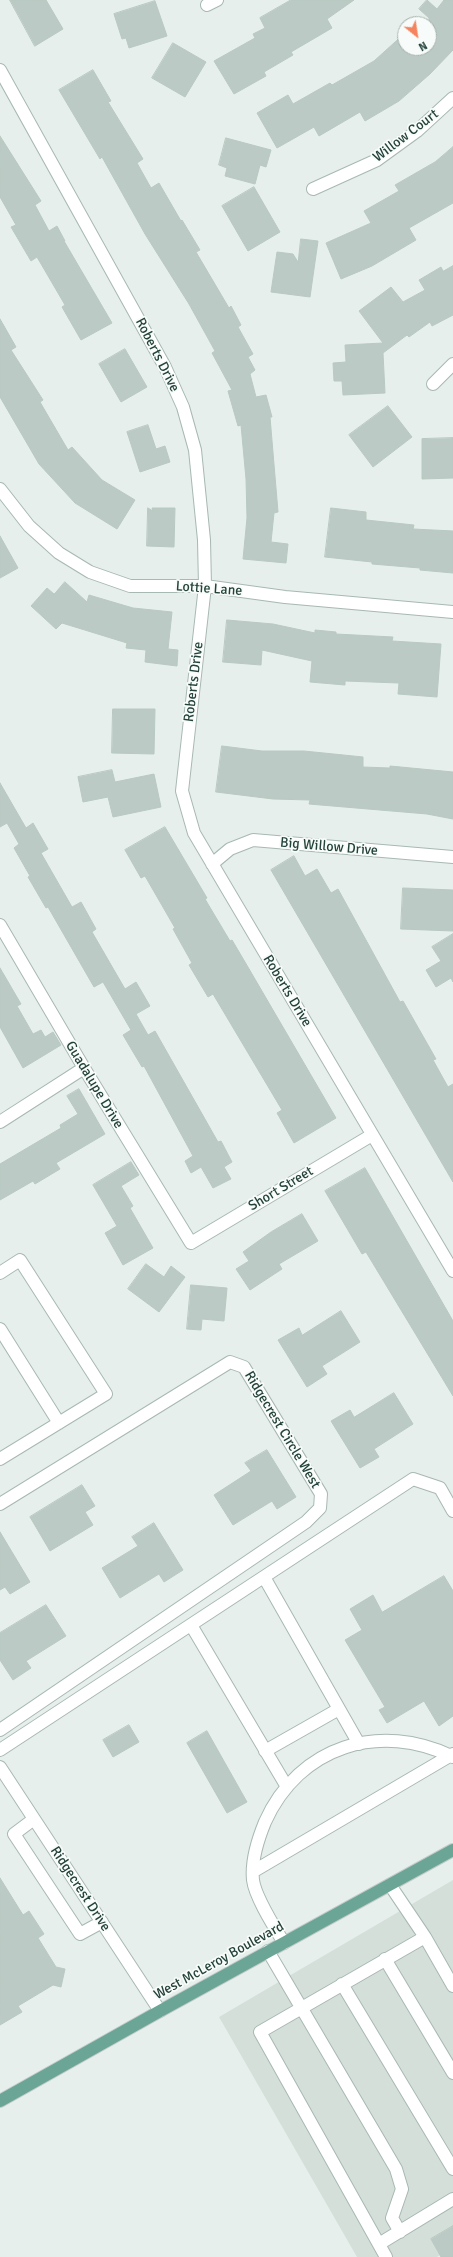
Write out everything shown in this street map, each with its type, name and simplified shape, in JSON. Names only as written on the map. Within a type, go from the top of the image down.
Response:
[{"type":"main road","name":"West McLeroy Boulevard","points":[[0,2101],[268,1951],[453,1850]]},
{"type":"street","name":"Roberts Drive","points":[[0,70],[165,367],[184,407],[195,450],[204,540],[205,586],[182,791],[194,833],[453,1271]]},
{"type":"street","name":"Willow Court","points":[[313,189],[377,160],[417,131],[453,98]]},
{"type":"street","points":[[433,384],[453,364]]},
{"type":"street","name":"Lottie Lane","points":[[0,489],[29,526],[58,553],[90,572],[130,586],[205,586],[285,597],[453,612]]},
{"type":"street","name":"Big Willow Drive","points":[[212,864],[230,850],[253,840],[453,857]]},
{"type":"street","name":"Guadalupe Drive","points":[[0,925],[84,1068],[191,1243]]},
{"type":"street","points":[[0,1122],[84,1068]]},
{"type":"street","name":"Short Street","points":[[191,1243],[372,1135]]},
{"type":"street","points":[[0,1273],[20,1260],[106,1394],[0,1459]]},
{"type":"street","points":[[0,1329],[59,1423]]},
{"type":"street","name":"Ridgecrest Circle West","points":[[0,1504],[230,1362],[244,1367],[321,1494],[320,1508],[306,1522],[0,1730]]},
{"type":"street","points":[[0,1750],[413,1480],[440,1488],[453,1511]]},
{"type":"street","points":[[264,1577],[359,1744]]},
{"type":"street","points":[[191,1625],[287,1787]]},
{"type":"street","points":[[265,1751],[339,1710]]},
{"type":"street","points":[[284,1943],[266,1913],[253,1881],[257,1840],[274,1802],[301,1770],[337,1749],[377,1740],[419,1743],[452,1755]]},
{"type":"street","points":[[254,1871],[452,1755]]},
{"type":"street","name":"Ridgecrest Drive","points":[[1,1770],[160,2011]]},
{"type":"street","points":[[34,1819],[14,1834],[80,1934],[102,1922]]},
{"type":"street","points":[[390,1885],[424,1937],[453,1986]]},
{"type":"street","points":[[386,2257],[260,2032],[424,1937]]},
{"type":"street","points":[[268,1951],[396,2169],[402,2189],[392,2218],[400,2232]]},
{"type":"street","points":[[385,1959],[453,2074]]},
{"type":"street","points":[[342,1984],[453,2169]]},
{"type":"street","points":[[379,2244],[453,2199]]},
{"type":"shaded area","points":[[453,1880],[453,2226],[431,2239],[440,2255],[437,2257],[357,2257],[219,2017]]},
{"type":"building","points":[[10,0],[46,0],[63,29],[35,46]]},
{"type":"building","points":[[291,0],[354,0],[327,19],[332,28],[291,52],[293,55],[264,72],[266,76],[234,94],[214,61],[255,38],[253,34],[265,28],[260,18]]},
{"type":"building","points":[[427,0],[437,9],[444,0],[453,0],[453,50],[430,74],[399,101],[365,121],[360,112],[319,136],[314,127],[277,148],[257,113],[288,95],[293,104],[330,83],[332,85],[374,61],[397,40],[397,56],[437,56],[437,16],[427,16],[419,9]]},
{"type":"building","points":[[155,1],[167,36],[129,48],[126,38],[122,39],[114,14]]},
{"type":"building","points":[[173,43],[206,62],[185,97],[152,78]]},
{"type":"building","points":[[93,70],[111,101],[108,102],[143,159],[137,163],[151,188],[159,183],[181,221],[182,220],[200,250],[196,252],[229,308],[231,306],[241,325],[238,327],[253,354],[248,357],[255,370],[250,374],[256,397],[266,395],[272,417],[270,417],[278,512],[274,513],[271,542],[288,544],[286,563],[243,559],[247,518],[246,479],[241,425],[238,426],[228,391],[232,390],[212,353],[215,351],[189,304],[145,234],[102,157],[100,159],[59,90]]},
{"type":"building","points":[[0,136],[41,201],[35,205],[49,231],[57,226],[64,241],[112,323],[81,340],[62,307],[65,305],[37,257],[31,261],[11,227],[16,225],[0,197]]},
{"type":"building","points":[[226,138],[271,150],[266,167],[260,165],[255,184],[225,176],[227,168],[219,165]]},
{"type":"building","points":[[453,147],[453,203],[409,228],[416,240],[372,266],[341,279],[326,243],[371,223],[364,211],[399,191],[395,185],[435,162]]},
{"type":"building","points":[[254,187],[280,232],[248,251],[222,206]]},
{"type":"building","points":[[301,239],[318,241],[310,297],[271,292],[277,252],[293,254],[298,262]]},
{"type":"building","points":[[453,266],[453,315],[432,326],[430,322],[409,337],[407,335],[383,353],[385,393],[343,395],[342,381],[334,381],[333,363],[346,362],[345,345],[383,343],[359,311],[391,287],[403,302],[425,290],[419,280],[441,267],[443,271]]},
{"type":"building","points":[[0,319],[16,347],[11,350],[43,400],[40,402],[68,450],[72,447],[102,480],[135,500],[117,529],[75,503],[39,464],[0,397]]},
{"type":"building","points":[[125,349],[147,387],[121,402],[99,364]]},
{"type":"building","points":[[388,406],[412,437],[373,467],[349,435]]},
{"type":"building","points":[[148,425],[156,449],[165,446],[170,462],[140,472],[127,432]]},
{"type":"building","points":[[453,438],[453,478],[422,479],[422,439]]},
{"type":"building","points":[[148,508],[153,511],[152,508],[175,508],[174,547],[147,546]]},
{"type":"building","points":[[331,508],[366,512],[366,520],[414,525],[413,529],[453,531],[453,573],[325,557]]},
{"type":"building","points":[[0,536],[18,568],[0,578]]},
{"type":"building","points":[[65,582],[87,602],[89,595],[133,608],[172,612],[168,649],[178,650],[177,666],[145,662],[146,650],[126,648],[127,643],[62,623],[56,629],[31,606],[47,588],[54,594]]},
{"type":"building","points":[[227,620],[273,624],[315,633],[315,630],[336,632],[336,634],[393,637],[392,641],[441,644],[437,697],[398,694],[399,683],[345,681],[345,685],[310,682],[312,661],[262,650],[261,665],[223,662]]},
{"type":"building","points":[[113,709],[155,709],[154,754],[112,753]]},
{"type":"building","points":[[222,746],[262,751],[304,751],[363,757],[363,767],[390,768],[390,766],[453,772],[453,819],[427,814],[309,804],[310,800],[273,799],[216,792]]},
{"type":"building","points":[[112,770],[115,782],[154,774],[161,807],[113,817],[108,797],[83,802],[78,777]]},
{"type":"building","points":[[0,783],[26,828],[33,823],[48,849],[41,853],[72,907],[81,902],[96,929],[92,932],[125,989],[136,982],[150,1006],[136,1014],[148,1035],[155,1031],[218,1142],[221,1141],[232,1162],[224,1167],[231,1179],[213,1188],[201,1167],[191,1173],[185,1161],[193,1156],[144,1066],[142,1067],[123,1035],[131,1030],[103,982],[94,987],[48,907],[46,908],[28,877],[30,876],[14,848],[19,844],[7,823],[0,827]]},
{"type":"building","points":[[165,827],[207,898],[205,899],[230,941],[232,940],[336,1118],[294,1143],[277,1113],[282,1110],[213,994],[208,997],[189,965],[192,963],[173,929],[175,928],[145,876],[141,878],[125,850]]},
{"type":"building","points":[[294,856],[305,876],[317,869],[331,893],[338,889],[400,1002],[403,1001],[436,1059],[433,1060],[448,1087],[453,1084],[453,1182],[271,870]]},
{"type":"building","points":[[403,888],[453,890],[453,931],[401,929]]},
{"type":"building","points":[[453,934],[453,982],[451,978],[436,987],[426,970],[441,961],[432,947]]},
{"type":"building","points":[[0,968],[21,1004],[17,1006],[33,1034],[41,1030],[45,1037],[53,1032],[61,1045],[23,1068],[0,1027]]},
{"type":"building","points":[[79,1089],[105,1134],[56,1163],[60,1169],[35,1184],[33,1181],[0,1200],[0,1164],[61,1128],[60,1125],[78,1114],[67,1096]]},
{"type":"building","points":[[131,1162],[139,1175],[121,1186],[133,1206],[130,1208],[153,1248],[123,1265],[105,1233],[117,1226],[93,1185]]},
{"type":"building","points":[[365,1168],[453,1321],[453,1396],[366,1252],[362,1254],[325,1191]]},
{"type":"building","points":[[302,1214],[318,1241],[279,1264],[282,1269],[250,1290],[236,1269],[249,1261],[243,1252],[271,1232]]},
{"type":"building","points":[[146,1264],[164,1277],[171,1266],[185,1277],[159,1312],[128,1289]]},
{"type":"building","points":[[191,1285],[227,1288],[224,1321],[202,1319],[201,1330],[187,1329]]},
{"type":"building","points":[[341,1311],[360,1342],[322,1366],[327,1374],[307,1387],[278,1340],[299,1328],[302,1335]]},
{"type":"building","points":[[394,1393],[413,1424],[374,1449],[379,1457],[360,1468],[331,1421],[350,1410],[354,1417]]},
{"type":"building","points":[[267,1450],[296,1497],[277,1509],[272,1501],[233,1525],[214,1495],[251,1471],[245,1463]]},
{"type":"building","points":[[82,1485],[95,1506],[85,1512],[93,1525],[50,1551],[30,1517]]},
{"type":"building","points":[[154,1523],[183,1570],[164,1582],[159,1574],[120,1598],[102,1568],[138,1546],[132,1537]]},
{"type":"building","points":[[0,1532],[30,1582],[10,1594],[5,1587],[0,1590]]},
{"type":"building","points":[[444,1576],[453,1591],[453,1716],[439,1726],[424,1701],[387,1723],[379,1710],[385,1707],[345,1640],[362,1630],[350,1609],[373,1595],[382,1612]]},
{"type":"building","points":[[46,1605],[66,1636],[26,1661],[31,1668],[13,1680],[0,1660],[0,1633]]},
{"type":"building","points":[[129,1725],[139,1742],[113,1757],[103,1740]]},
{"type":"building","points":[[207,1731],[247,1802],[227,1813],[187,1743]]},
{"type":"building","points":[[0,1878],[23,1915],[29,1911],[44,1934],[38,1938],[56,1967],[65,1969],[61,1987],[53,1985],[18,2006],[22,2012],[0,2025]]},
{"type":"building","points":[[453,2226],[453,2257],[441,2257],[431,2239]]}]
